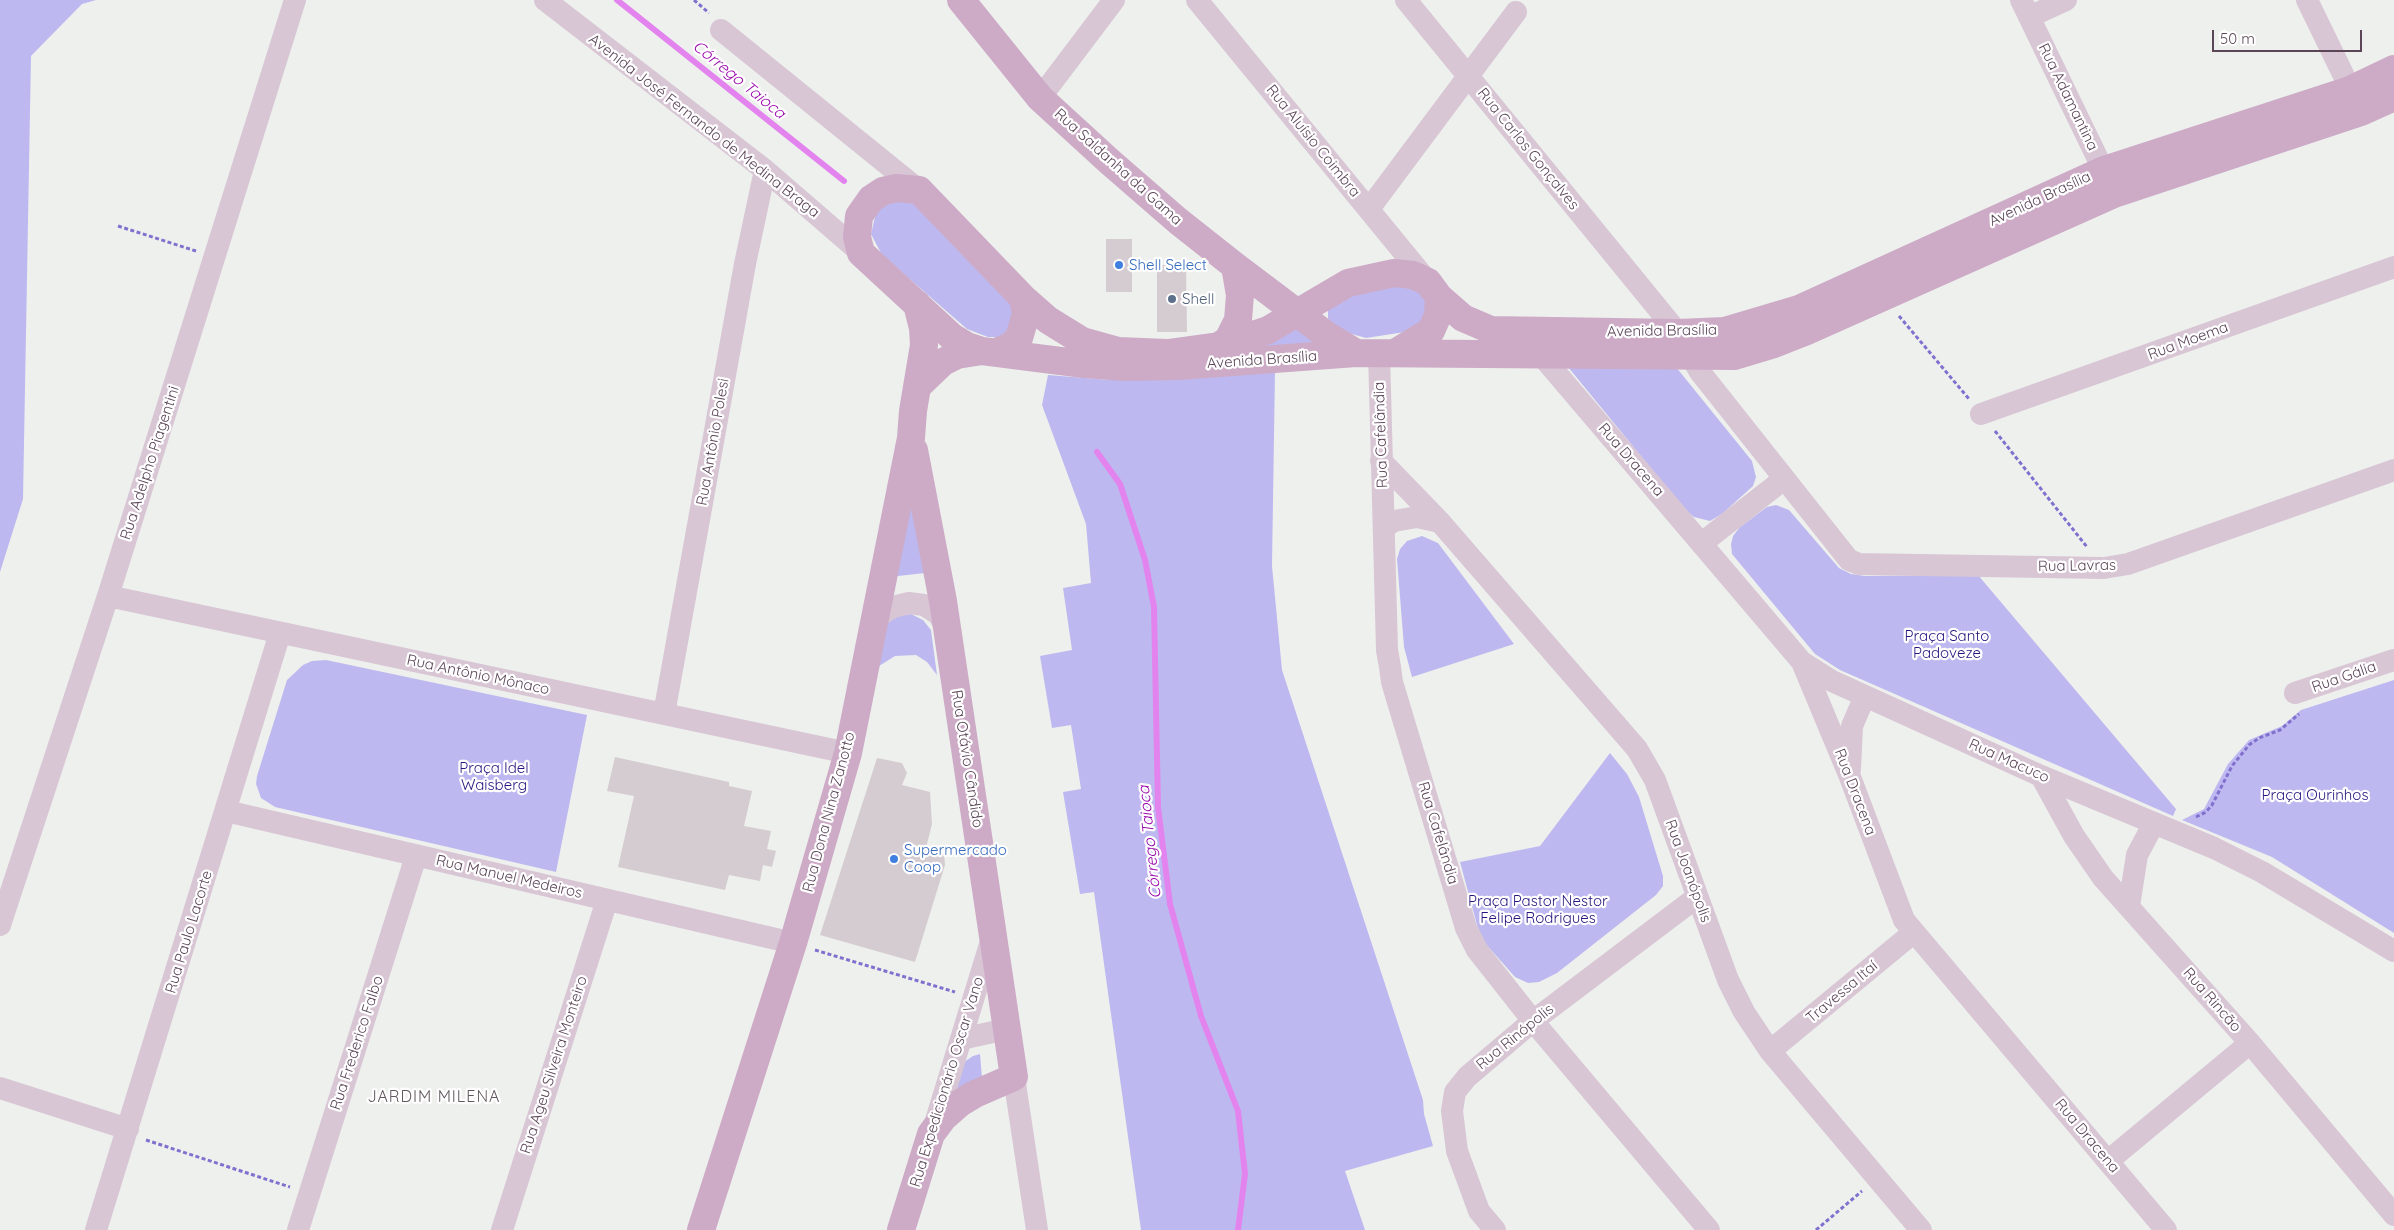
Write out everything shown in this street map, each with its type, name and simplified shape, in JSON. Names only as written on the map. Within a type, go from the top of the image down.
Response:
[{"type":"main road","name":"Rua Saldanha da Gama","points":[[961,0],[1040,98],[1178,221],[1325,334],[1377,353]]},
{"type":"main road","name":"Avenida Brasília","points":[[2356,101],[2394,69]]},
{"type":"main road","name":"Avenida Brasília","points":[[1023,298],[1070,335],[1102,348],[1118,351],[1168,353],[1220,346],[1268,330],[1348,283],[1377,275],[1403,273],[1433,290],[1463,318],[1491,330],[1678,333],[1725,331],[1799,309],[2109,182],[2356,101],[2394,97]]},
{"type":"main road","name":"Avenida Brasília","points":[[989,351],[1084,364],[1124,367],[1179,366],[1377,353],[1734,356],[1774,344],[2109,182]]},
{"type":"main road","points":[[861,253],[857,237],[859,216],[871,199],[883,191],[896,188],[918,190],[1023,298],[1026,314],[1019,338],[1011,346],[957,355],[943,362],[918,385]]},
{"type":"main road","name":"Avenida José Fernando de Medina Braga","points":[[861,253],[958,341],[989,351]]},
{"type":"main road","points":[[1220,346],[1228,340],[1238,320],[1240,295],[1235,266]]},
{"type":"main road","points":[[1377,353],[1431,331],[1438,316],[1433,290]]},
{"type":"main road","name":"Rua Dona Nina Zanotto","points":[[701,1230],[792,944],[848,753],[912,438],[913,411],[924,345],[923,328],[917,304]]},
{"type":"main road","name":"Rua Otávio Cândido","points":[[912,438],[943,601],[1014,1077]]},
{"type":"main road","points":[[931,1134],[943,1118],[960,1103],[975,1094],[1014,1077]]},
{"type":"main road","name":"Rua Expedicionário Oscar Vano","points":[[901,1230],[931,1134]]},
{"type":"street","name":"Rua Adelpho Piagentini","points":[[0,925],[216,258],[295,0]]},
{"type":"street","name":"Avenida José Fernando de Medina Braga","points":[[545,0],[765,170],[861,253]]},
{"type":"street","points":[[1040,98],[1114,0]]},
{"type":"street","name":"Rua Aluísio Coimbra","points":[[1197,0],[1433,290]]},
{"type":"street","name":"Rua Carlos Gonçalves","points":[[1406,0],[1678,333],[1690,357]]},
{"type":"street","points":[[2025,9],[2066,0]]},
{"type":"street","points":[[2307,0],[2356,101]]},
{"type":"street","name":"Rua Adamantina","points":[[2025,9],[2109,182]]},
{"type":"street","points":[[1369,209],[1516,12]]},
{"type":"street","points":[[720,30],[918,190]]},
{"type":"street","name":"Rua Antônio Polesi","points":[[664,714],[745,264],[765,170]]},
{"type":"street","name":"Rua Moema","points":[[1981,414],[2394,267]]},
{"type":"street","points":[[1640,332],[1649,298]]},
{"type":"street","name":"Rua Cafelândia","points":[[1377,353],[1387,650],[1392,682],[1466,928],[1477,950],[1533,1021],[1709,1230]]},
{"type":"street","name":"Rua Dracena","points":[[1541,355],[1802,662],[1850,777],[1900,912],[1913,933],[2166,1230]]},
{"type":"street","name":"Rua Lavras","points":[[1690,357],[1842,553],[1849,560],[1859,564],[2104,568],[2128,564],[2394,470]]},
{"type":"street","name":"Rua Joanópolis","points":[[1381,461],[1440,522],[1637,749],[1655,780],[1728,980],[1744,1012],[1770,1051],[1921,1230]]},
{"type":"street","points":[[1702,543],[1784,479]]},
{"type":"street","points":[[1384,527],[1394,521],[1417,517],[1440,522]]},
{"type":"street","name":"Rua Antônio Mônaco","points":[[108,596],[848,753]]},
{"type":"street","points":[[874,619],[893,607],[909,603],[924,605],[938,614],[946,627]]},
{"type":"street","name":"Rua Paulo Lacorte","points":[[96,1230],[280,633]]},
{"type":"street","name":"Rua Gália","points":[[2295,693],[2394,660]]},
{"type":"street","name":"Rua Macuco","points":[[1802,662],[1832,681],[2041,776],[2180,834],[2262,872],[2394,951]]},
{"type":"street","points":[[1850,777],[1852,726],[1865,696]]},
{"type":"street","name":"Rua Rincão","points":[[2041,776],[2074,836],[2103,878],[2250,1043],[2394,1215]]},
{"type":"street","name":"Rua Manuel Medeiros","points":[[226,811],[792,944]]},
{"type":"street","points":[[2129,906],[2137,855],[2154,823]]},
{"type":"street","name":"Rua Frederico Falbo","points":[[298,1230],[416,856]]},
{"type":"street","name":"Rua Rinópolis","points":[[1495,1230],[1479,1211],[1457,1151],[1453,1130],[1456,1092],[1467,1077],[1533,1021],[1697,897]]},
{"type":"street","name":"Rua Ageu Silveira Monteiro","points":[[502,1230],[607,900]]},
{"type":"street","name":"Travessa Itaí","points":[[1770,1051],[1913,933]]},
{"type":"street","name":"Rua Expedicionário Oscar Vano","points":[[931,1134],[993,935]]},
{"type":"street","points":[[961,1039],[1007,1029]]},
{"type":"street","points":[[2108,1161],[2250,1043]]},
{"type":"street","name":"Rua Otávio Cândido","points":[[1014,1077],[1037,1230]]},
{"type":"street","points":[[0,1088],[127,1131]]},
{"type":"path","points":[[118,226],[216,258]]},
{"type":"path","points":[[2180,834],[2190,820],[2206,812],[2212,805],[2232,766],[2249,745],[2259,738],[2280,730],[2302,712],[2295,693]]},
{"type":"path","points":[[792,944],[974,997]]},
{"type":"path","points":[[127,1131],[309,1193]]},
{"type":"path","points":[[1816,1230],[1878,1177]]},
{"type":"green space","points":[[0,0],[96,0],[82,4],[31,56],[23,499],[0,572]]},
{"type":"green space","points":[[896,199],[910,200],[1018,306],[1006,337],[988,337],[967,329],[882,255],[871,234],[875,217],[881,207]]},
{"type":"green space","points":[[1377,280],[1421,290],[1427,306],[1422,321],[1405,332],[1366,338],[1341,331],[1328,319],[1328,308]]},
{"type":"green space","points":[[1291,324],[1324,346],[1237,346]]},
{"type":"green space","points":[[1568,367],[1676,367],[1752,461],[1756,477],[1753,486],[1722,514],[1710,521],[1694,517],[1686,511]]},
{"type":"green space","points":[[1275,371],[1272,566],[1282,670],[1423,1100],[1424,1114],[1433,1146],[1345,1171],[1365,1230],[1141,1230],[1094,892],[1080,894],[1063,792],[1081,789],[1071,725],[1052,728],[1040,656],[1072,650],[1063,588],[1091,583],[1086,524],[1042,405],[1048,375],[1111,380]]},
{"type":"green space","points":[[908,482],[925,573],[889,577]]},
{"type":"green space","name":"Praça Santo Padoveze","points":[[1776,505],[1789,510],[1839,568],[1851,574],[1865,576],[1978,575],[2176,809],[2173,816],[1840,670],[1815,654],[1732,554],[1731,544],[1733,536],[1740,527],[1767,507]]},
{"type":"green space","points":[[1422,536],[1438,543],[1514,644],[1412,677],[1404,647],[1397,559],[1400,549],[1407,541]]},
{"type":"green space","points":[[911,614],[923,620],[931,630],[937,675],[927,662],[916,655],[895,656],[879,666],[886,623],[897,615]]},
{"type":"green space","name":"Praça Idel Waisberg","points":[[326,660],[587,715],[556,872],[275,807],[261,798],[256,784],[257,776],[287,680],[303,665],[312,661]]},
{"type":"green space","name":"Praça Ourinhos","points":[[2394,680],[2394,933],[2272,857],[2182,820],[2204,809],[2228,764],[2249,740],[2282,726],[2301,710]]},
{"type":"green space","name":"Praça Pastor Nestor Felipe Rodrigues","points":[[1610,753],[1627,774],[1639,797],[1663,876],[1663,886],[1656,895],[1557,973],[1539,982],[1528,983],[1515,977],[1484,942],[1477,925],[1460,862],[1540,846]]},
{"type":"green space","points":[[980,1054],[982,1078],[959,1090],[955,1086],[964,1062]]},
{"type":"building","name":"Shell Select","points":[[1106,239],[1132,239],[1132,292],[1106,292]]},
{"type":"building","name":"Shell","points":[[1157,265],[1186,265],[1187,332],[1157,332]]},
{"type":"building","points":[[615,757],[729,782],[729,786],[752,791],[744,826],[771,831],[767,849],[776,851],[772,867],[763,865],[760,881],[729,875],[725,890],[618,867],[634,796],[607,791]]},
{"type":"building","name":"Supermercado Coop","points":[[877,758],[902,763],[907,773],[902,785],[930,792],[932,824],[926,848],[944,854],[945,865],[915,962],[820,935]]},
{"type":"waterway","name":"Córrego Taioca","points":[[617,0],[844,181]]},
{"type":"waterway","name":"Córrego Taioca","points":[[1097,452],[1120,484],[1145,560],[1154,607],[1158,807],[1170,904],[1201,1016],[1238,1111],[1245,1174],[1238,1230]]},
{"type":"place","name":"Shell Select","points":[[1119,265]]},
{"type":"place","name":"Shell","points":[[1172,299]]},
{"type":"place","name":"Supermercado Coop","points":[[894,859]]},
{"type":"district","name":"JARDIM MILENA","points":[[434,1097]]}]
